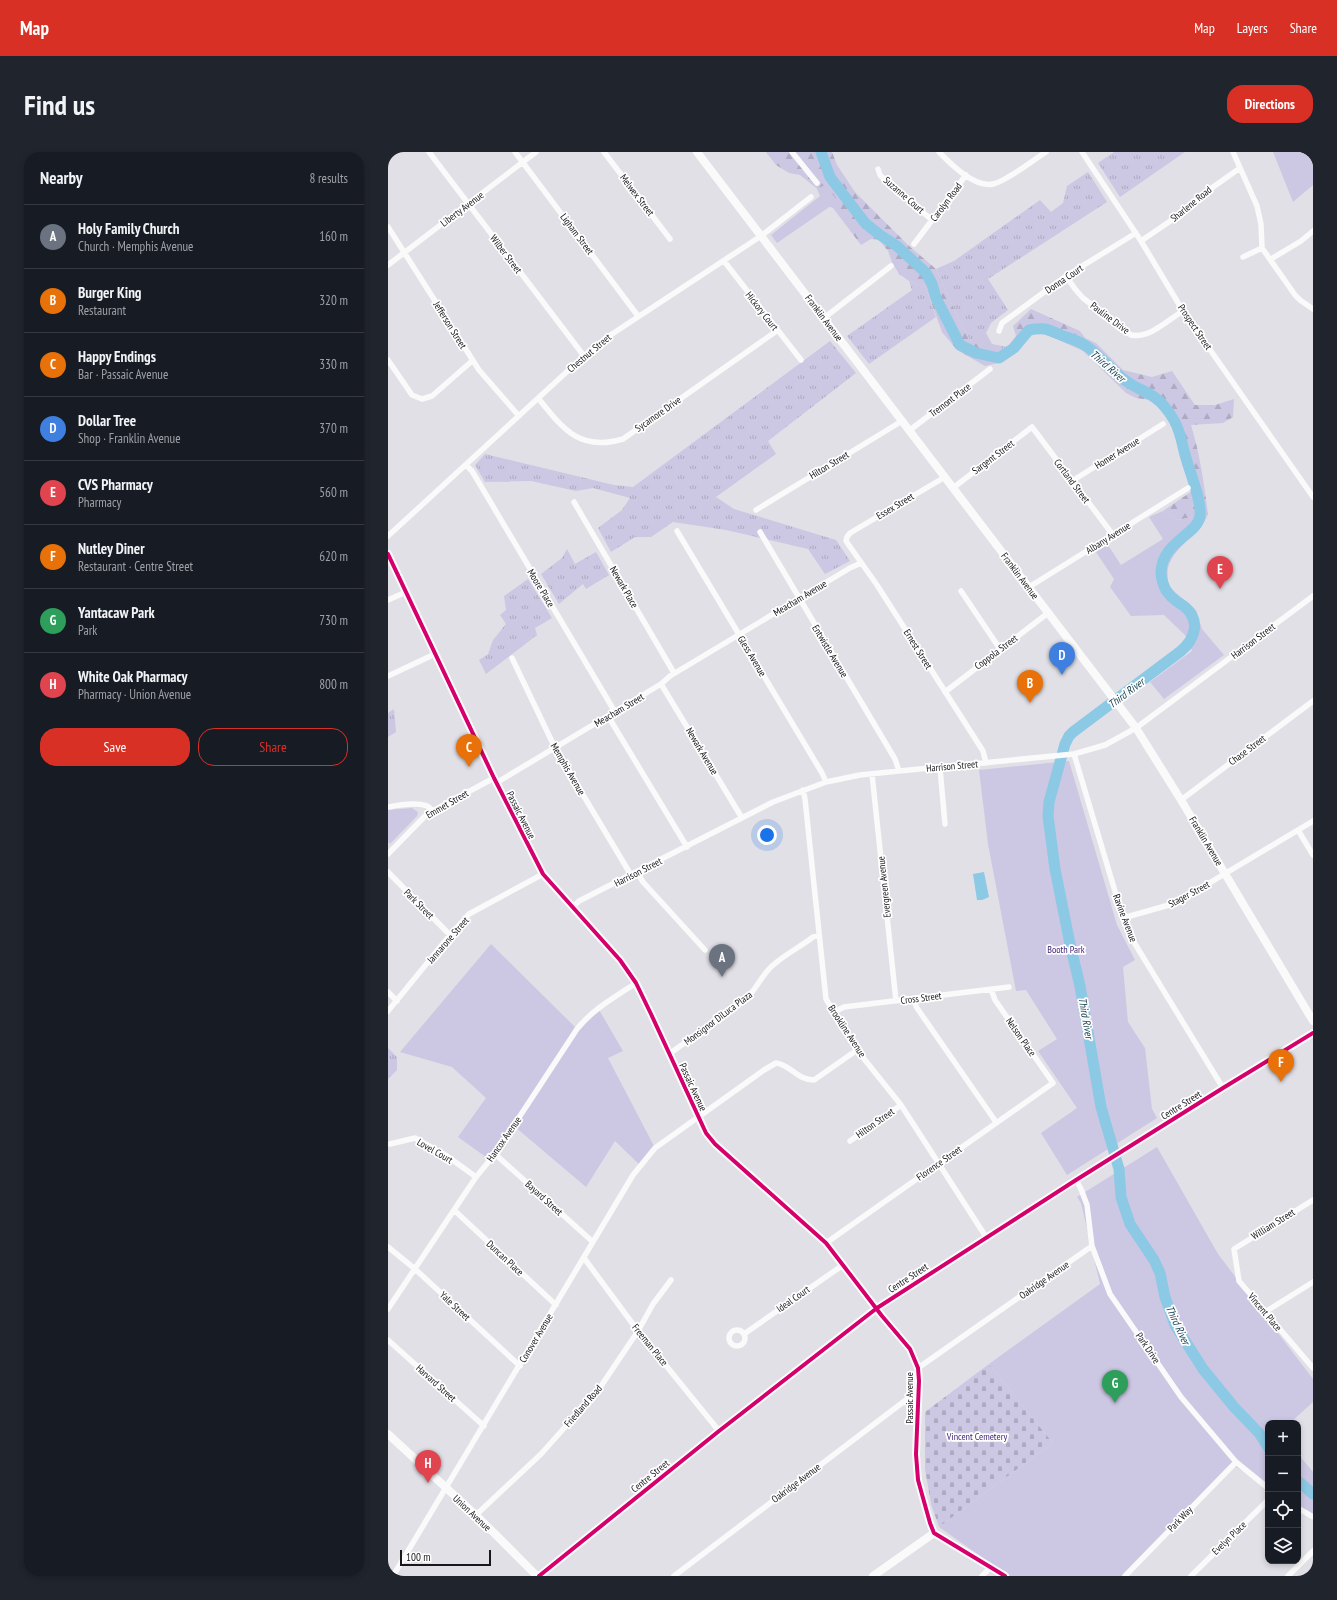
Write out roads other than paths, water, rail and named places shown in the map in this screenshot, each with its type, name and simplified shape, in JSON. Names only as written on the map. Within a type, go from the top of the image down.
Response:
[{"type":"street","name":"Wilber Street","points":[[429,152],[584,356]]},
{"type":"street","name":"Ligham Street","points":[[515,152],[638,316]]},
{"type":"street","name":"Liberty Avenue","points":[[388,265],[469,205],[536,152]]},
{"type":"street","name":"Melwex Street","points":[[604,152],[670,239]]},
{"type":"street","name":"Franklin Avenue","points":[[697,152],[1136,728],[1226,874],[1313,1021]]},
{"type":"street","points":[[792,152],[818,183]]},
{"type":"street","points":[[939,152],[966,175]]},
{"type":"street","name":"Carolyn Road","points":[[914,244],[966,175],[976,182],[992,184],[1002,180],[1046,152]]},
{"type":"street","name":"Prospect Street","points":[[1082,152],[1136,233],[1183,311],[1313,497]]},
{"type":"street","points":[[1233,152],[1260,216],[1262,248],[1295,295],[1313,309]]},
{"type":"street","name":"Sharlene Road","points":[[1141,241],[1185,211],[1203,194],[1240,168]]},
{"type":"street","name":"Suzanne Court","points":[[878,169],[880,175],[887,182],[932,220]]},
{"type":"street","name":"Chestnut Street","points":[[388,536],[584,356],[606,338],[761,236],[811,197]]},
{"type":"street","name":"Jefferson Street","points":[[388,227],[472,361],[482,375],[518,416]]},
{"type":"street","points":[[1271,259],[1313,231]]},
{"type":"street","name":"Donna Court","points":[[999,331],[1002,323],[1066,276],[1136,233]]},
{"type":"street","points":[[1243,257],[1262,248]]},
{"type":"street","name":"Hickory Court","points":[[724,261],[801,360]]},
{"type":"street","points":[[824,318],[891,266]]},
{"type":"street","name":"Pauline Drive","points":[[1066,276],[1083,298],[1131,335],[1140,336],[1149,333],[1183,311]]},
{"type":"street","name":"Sycamore Drive","points":[[538,398],[559,424],[574,436],[598,442],[617,441],[623,439],[778,330]]},
{"type":"street","points":[[388,360],[409,391],[417,397],[422,398],[432,396],[472,361]]},
{"type":"street","name":"Tremont Place","points":[[910,430],[990,369]]},
{"type":"street","name":"Hilton Street","points":[[756,510],[902,421]]},
{"type":"street","name":"Homer Avenue","points":[[1072,481],[1163,424]]},
{"type":"street","name":"Cortland Street","points":[[1032,427],[1113,535]]},
{"type":"street","name":"Sargent Street","points":[[953,488],[1032,427]]},
{"type":"street","name":"Moore Place","points":[[466,465],[472,471],[615,712]]},
{"type":"street","name":"Essex Street","points":[[847,537],[850,533],[945,476]]},
{"type":"street","name":"Albany Avenue","points":[[1029,587],[1188,488]]},
{"type":"street","name":"Newark Place","points":[[574,502],[674,673]]},
{"type":"street","name":"Gless Avenue","points":[[677,531],[822,772],[826,782]]},
{"type":"street","name":"Entwistle Avenue","points":[[760,532],[895,759],[899,771]]},
{"type":"street","name":"Ernest Street","points":[[847,537],[846,541],[877,585],[984,751],[986,763]]},
{"type":"street","name":"Passaic Avenue","points":[[388,554],[495,780],[543,874],[620,960],[636,983],[706,1133],[715,1144],[826,1243],[910,1349],[918,1368],[919,1390],[916,1454],[918,1480],[934,1533]]},
{"type":"street","name":"Meacham Avenue","points":[[739,634],[850,568],[861,563]]},
{"type":"street","points":[[961,591],[1000,649]]},
{"type":"street","points":[[388,600],[406,592]]},
{"type":"street","name":"Harrison Street","points":[[572,907],[579,901],[778,800],[826,782],[872,774],[1073,754],[1105,745],[1136,728],[1313,596]]},
{"type":"street","name":"Coppola Street","points":[[945,692],[1048,612]]},
{"type":"street","name":"Meacham Street","points":[[495,780],[555,748],[661,684],[674,673],[739,634]]},
{"type":"street","points":[[388,676],[435,654]]},
{"type":"street","name":"Memphis Avenue","points":[[512,658],[555,748],[631,875]]},
{"type":"street","name":"Newark Avenue","points":[[661,684],[742,818]]},
{"type":"street","name":"Chase Street","points":[[1181,800],[1313,701]]},
{"type":"street","points":[[608,716],[687,847]]},
{"type":"street","name":"Ravine Avenue","points":[[1073,754],[1123,918],[1132,939],[1223,1088]]},
{"type":"street","points":[[940,768],[945,824]]},
{"type":"street","name":"Evergreen Avenue","points":[[872,774],[896,1001]]},
{"type":"street","name":"Emmet Street","points":[[388,854],[418,822],[432,810],[495,780]]},
{"type":"street","name":"Brookline Avenue","points":[[803,790],[825,996],[858,1050],[901,1105],[986,1237]]},
{"type":"street","points":[[388,807],[417,804],[426,805],[432,810]]},
{"type":"street","name":"Stager Street","points":[[1123,918],[1176,903],[1313,821]]},
{"type":"street","points":[[1298,830],[1313,855]]},
{"type":"street","name":"Park Street","points":[[388,872],[450,935]]},
{"type":"street","points":[[637,872],[644,882],[705,950]]},
{"type":"street","name":"Jannarone Street","points":[[388,1011],[469,914],[543,874]]},
{"type":"street","name":"Monsignor DiLuca Plaza","points":[[669,1054],[753,993],[768,970],[775,963],[813,937],[819,935]]},
{"type":"street","name":"Hancox Avenue","points":[[388,1309],[476,1177],[495,1154],[577,1029],[598,1008],[636,983]]},
{"type":"street","name":"Cross Street","points":[[834,1012],[844,1007],[1009,987]]},
{"type":"street","name":"Nelson Place","points":[[991,989],[995,1000],[1053,1083]]},
{"type":"street","points":[[388,992],[397,1001]]},
{"type":"street","points":[[913,999],[917,1008],[996,1122]]},
{"type":"street","name":"Centre Street","points":[[538,1576],[719,1430],[877,1308],[1076,1180],[1313,1033]]},
{"type":"street","name":"Conover Avenue","points":[[392,1576],[520,1366],[623,1191],[655,1148],[776,1062],[782,1064],[805,1080],[814,1080],[858,1050]]},
{"type":"street","name":"Florence Street","points":[[826,1243],[1053,1083]]},
{"type":"street","name":"Hilton Street","points":[[850,1141],[901,1105]]},
{"type":"street","name":"Lovel Court","points":[[390,1144],[415,1138],[447,1156],[476,1177]]},
{"type":"street","name":"Bayard Street","points":[[495,1154],[593,1242]]},
{"type":"street","name":"Park Drive","points":[[1076,1180],[1087,1205],[1092,1246],[1110,1294],[1181,1397],[1236,1462],[1265,1486]]},
{"type":"street","name":"William Street","points":[[1234,1249],[1313,1200]]},
{"type":"street","name":"Duncan Place","points":[[454,1210],[556,1305]]},
{"type":"street","name":"Oakridge Avenue","points":[[918,1368],[1092,1246]]},
{"type":"street","name":"Yale Street","points":[[388,1247],[415,1269],[520,1366]]},
{"type":"street","name":"Vincent Place","points":[[1234,1249],[1239,1281],[1313,1368]]},
{"type":"street","name":"Freeman Place","points":[[584,1258],[638,1331],[719,1430]]},
{"type":"street","name":"Ideal Court","points":[[744,1334],[843,1265]]},
{"type":"street","name":"Friedland Road","points":[[476,1515],[541,1454],[599,1389],[638,1331],[653,1304],[671,1280]]},
{"type":"street","points":[[1265,1312],[1313,1282]]},
{"type":"street","name":"Harvard Street","points":[[388,1340],[484,1426]]},
{"type":"street","name":"Oakridge Avenue","points":[[674,1576],[919,1390]]},
{"type":"street","name":"Union Avenue","points":[[388,1434],[476,1515],[538,1576]]},
{"type":"street","name":"Park Way","points":[[1125,1576],[1236,1462]]},
{"type":"street","name":"Evelyn Place","points":[[1191,1576],[1265,1503]]},
{"type":"street","points":[[1301,1510],[1313,1517]]},
{"type":"street","points":[[873,1576],[934,1533],[1005,1576]]},
{"type":"street","points":[[1288,1576],[1313,1551]]},
{"type":"street","points":[[982,1576],[991,1567]]},
{"type":"street","points":[[388,1572],[392,1576]]},
{"type":"water","points":[[984,872],[989,897],[982,900],[977,900],[973,874]]},
{"type":"waterway","name":"Third River","points":[[821,152],[830,177],[865,223],[897,246],[926,273],[932,284],[936,298],[960,345],[976,353],[999,358],[1014,348],[1029,330],[1045,329],[1052,331],[1083,344],[1123,379],[1156,398],[1175,421],[1178,428],[1198,495],[1200,516],[1198,522],[1193,528],[1167,553],[1163,562],[1161,575],[1167,592],[1172,598],[1190,612],[1194,624],[1193,635],[1181,651],[1069,736],[1065,744],[1049,802],[1048,816],[1055,869],[1080,986],[1101,1107],[1119,1169],[1121,1197],[1130,1224],[1154,1260],[1160,1273],[1165,1297],[1175,1325],[1203,1369],[1234,1407],[1259,1433],[1265,1442]]},
{"type":"waterway","name":"Third River","points":[[1301,1484],[1313,1494]]},
{"type":"place","name":"CVS Pharmacy","points":[[1220,589]]},
{"type":"place","name":"Dollar Tree","points":[[1062,675]]},
{"type":"place","name":"Burger King","points":[[1030,703]]},
{"type":"place","name":"Happy Endings","points":[[469,767]]},
{"type":"place","name":"Holy Family Church","points":[[722,977]]},
{"type":"place","name":"Nutley Diner","points":[[1281,1082]]},
{"type":"place","name":"Yantacaw Park","points":[[1115,1403]]},
{"type":"place","name":"White Oak Pharmacy","points":[[428,1483]]},
{"type":"park label","name":"Booth Park","points":[[1066,949]]},
{"type":"park label","name":"Vincent Cemetery","points":[[977,1436]]}]
